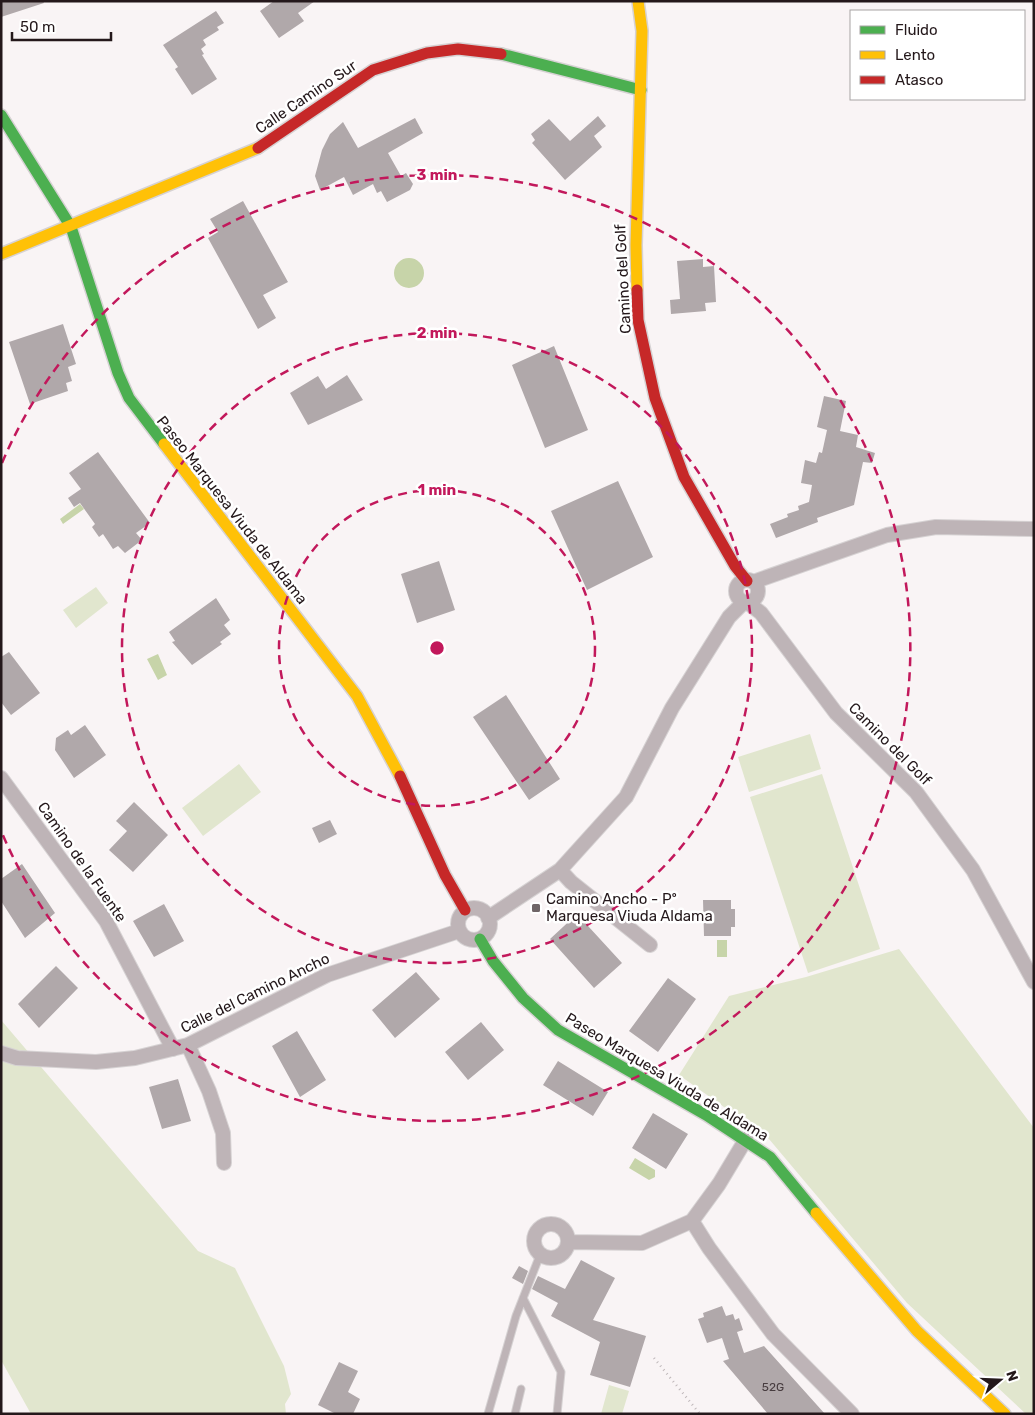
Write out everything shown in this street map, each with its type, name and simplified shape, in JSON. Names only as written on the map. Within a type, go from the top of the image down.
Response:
[{"type":"street","name":"Camino del Golf","points":[[638,1],[642,31],[636,174],[638,320],[655,398],[684,477],[761,614],[836,713],[916,792],[973,870],[1034,982]]},
{"type":"street","name":"Calle Camino Sur","points":[[1,254],[71,227],[265,145],[373,70],[427,53],[458,49],[487,51],[641,90]]},
{"type":"street","name":"Paseo Marquesa Viuda de Aldama","points":[[1,115],[71,227],[118,373],[129,398],[357,696],[412,799],[445,875],[465,910]]},
{"type":"street","points":[[488,918],[560,870],[626,797],[672,708],[729,617],[748,591],[781,574],[887,534],[936,527],[1034,528]]},
{"type":"street","name":"Camino de la Fuente","points":[[1,778],[106,921],[173,1049]]},
{"type":"street","points":[[560,870],[571,882],[650,945]]},
{"type":"street","points":[[470,908],[481,910],[488,918],[489,930],[480,939],[466,938],[459,931],[458,920],[465,910],[470,908]]},
{"type":"street","name":"Calle del Camino Ancho","points":[[1,1053],[17,1058],[96,1062],[135,1058],[173,1049],[188,1045],[326,974],[459,931]]},
{"type":"street","name":"Paseo Marquesa Viuda de Aldama","points":[[480,939],[493,962],[523,998],[558,1030],[746,1139],[770,1157],[917,1331],[1005,1414]]},
{"type":"street","points":[[188,1045],[209,1091],[223,1133],[224,1163]]},
{"type":"street","points":[[568,1242],[642,1242],[692,1221],[719,1184],[746,1139]]},
{"type":"street","points":[[692,1221],[709,1248],[773,1334],[852,1414]]},
{"type":"street","points":[[552,1224],[561,1227],[566,1233],[568,1242],[566,1249],[561,1255],[547,1258],[540,1255],[535,1248],[534,1239],[537,1231],[544,1225],[552,1224]]},
{"type":"lane","points":[[488,1414],[516,1316],[540,1255]]},
{"type":"lane","points":[[524,1298],[561,1372],[557,1414]]},
{"type":"lane","points":[[515,1414],[521,1389]]},
{"type":"path","points":[[654,1358],[700,1414]]},
{"type":"shaded area","points":[[409,258],[419,263],[424,273],[419,283],[409,288],[399,283],[394,273],[399,263]]},
{"type":"shaded area","points":[[80,504],[84,509],[63,524],[60,519]]},
{"type":"shaded area","points":[[96,587],[108,603],[76,628],[63,610]]},
{"type":"shaded area","points":[[158,654],[167,675],[158,680],[147,659]]},
{"type":"shaded area","points":[[810,734],[821,769],[749,792],[738,757]]},
{"type":"shaded area","points":[[239,764],[261,792],[203,836],[182,808]]},
{"type":"shaded area","points":[[822,774],[880,949],[808,973],[750,797]]},
{"type":"shaded area","points":[[717,940],[727,940],[727,957],[717,957]]},
{"type":"shaded area","points":[[899,949],[1034,1128],[1034,1414],[1026,1414],[907,1303],[769,1139],[679,1075],[729,996],[806,977]]},
{"type":"shaded area","points":[[1,1020],[198,1251],[235,1268],[284,1366],[291,1394],[285,1404],[286,1414],[31,1414],[1,1360]]},
{"type":"shaded area","points":[[635,1158],[655,1170],[655,1177],[649,1180],[629,1168]]},
{"type":"shaded area","points":[[609,1385],[629,1391],[622,1414],[601,1414]]},
{"type":"building","points":[[1,1],[43,1],[44,3],[1,17]]},
{"type":"building","points":[[274,1],[315,1],[298,13],[304,21],[279,38],[260,11]]},
{"type":"building","points":[[216,11],[224,23],[217,27],[219,30],[203,40],[206,45],[201,49],[204,54],[202,55],[217,79],[192,95],[175,69],[178,67],[163,45]]},
{"type":"building","points":[[598,116],[606,126],[594,136],[602,147],[565,180],[532,143],[535,140],[531,134],[549,119],[570,141]]},
{"type":"building","points":[[415,118],[423,133],[388,153],[401,176],[406,173],[413,184],[410,190],[387,202],[381,191],[377,193],[373,184],[353,195],[344,177],[320,190],[315,176],[322,150],[330,134],[343,122],[358,148]]},
{"type":"building","points":[[243,201],[288,282],[263,295],[276,318],[258,329],[208,238],[218,232],[210,219]]},
{"type":"building","points":[[703,259],[703,267],[714,266],[716,302],[705,303],[706,311],[671,314],[670,300],[680,299],[677,261]]},
{"type":"building","points":[[63,324],[76,364],[68,367],[72,381],[66,383],[68,391],[30,404],[9,342]]},
{"type":"building","points":[[554,346],[588,430],[545,448],[512,365]]},
{"type":"building","points":[[347,375],[363,400],[308,425],[290,393],[318,376],[326,389]]},
{"type":"building","points":[[824,396],[846,401],[840,431],[858,435],[856,447],[875,453],[872,463],[863,462],[854,505],[817,518],[818,522],[776,538],[770,524],[788,517],[787,514],[799,510],[798,506],[809,502],[812,485],[801,483],[805,460],[816,463],[819,452],[822,453],[827,430],[817,427]]},
{"type":"building","points":[[98,452],[150,523],[136,533],[142,540],[125,553],[118,546],[113,549],[103,534],[99,537],[92,527],[95,524],[80,503],[74,507],[68,498],[81,489],[69,473]]},
{"type":"building","points":[[618,481],[653,557],[587,590],[551,511]]},
{"type":"building","points":[[439,561],[455,610],[417,623],[401,574]]},
{"type":"building","points":[[216,598],[230,620],[224,625],[231,634],[220,642],[222,644],[192,665],[172,642],[175,641],[169,632]]},
{"type":"building","points":[[9,652],[40,693],[11,715],[1,702],[1,657]]},
{"type":"building","points":[[506,695],[560,779],[529,800],[473,717]]},
{"type":"building","points":[[85,725],[106,755],[74,778],[55,750],[56,738],[68,730],[71,735]]},
{"type":"building","points":[[134,802],[168,835],[133,872],[109,850],[127,831],[116,821]]},
{"type":"building","points":[[330,820],[337,834],[319,843],[312,828]]},
{"type":"building","points":[[22,864],[55,913],[25,938],[1,901],[1,879]]},
{"type":"building","points":[[703,900],[731,900],[731,909],[735,909],[735,927],[731,927],[731,936],[704,936]]},
{"type":"building","points":[[164,904],[184,941],[154,957],[133,921]]},
{"type":"building","points":[[577,914],[622,963],[594,988],[550,939]]},
{"type":"building","points":[[56,966],[78,988],[39,1028],[18,1004]]},
{"type":"building","points":[[416,972],[440,999],[395,1038],[372,1010]]},
{"type":"building","points":[[668,978],[696,999],[658,1052],[629,1031]]},
{"type":"building","points":[[481,1022],[504,1050],[468,1080],[445,1052]]},
{"type":"building","points":[[297,1031],[326,1080],[300,1097],[272,1046]]},
{"type":"building","points":[[558,1061],[608,1092],[593,1116],[543,1085]]},
{"type":"building","points":[[178,1079],[191,1121],[162,1129],[149,1087]]},
{"type":"building","points":[[653,1113],[688,1134],[666,1169],[632,1148]]},
{"type":"building","points":[[581,1260],[615,1278],[593,1320],[646,1336],[630,1387],[590,1375],[600,1342],[551,1316],[558,1303],[532,1289],[538,1276],[565,1289]]},
{"type":"building","points":[[519,1266],[528,1271],[523,1284],[512,1278]]},
{"type":"building","points":[[722,1306],[726,1316],[733,1314],[735,1320],[739,1318],[743,1330],[737,1332],[744,1353],[764,1346],[825,1414],[768,1414],[723,1361],[729,1359],[722,1338],[707,1343],[698,1319],[704,1317],[703,1313]]},
{"type":"building","points":[[339,1362],[358,1371],[348,1392],[360,1399],[353,1414],[336,1414],[318,1405]]},
{"type":"traffic: fast","points":[[501,54],[641,90]]},
{"type":"traffic: fast","points":[[1,115],[71,227],[118,373],[129,398],[164,444]]},
{"type":"traffic: fast","points":[[480,939],[493,961],[523,998],[558,1030],[706,1115],[770,1157],[816,1213]]},
{"type":"traffic: slow","points":[[637,290],[636,245],[642,31],[638,1]]},
{"type":"traffic: slow","points":[[1,254],[258,148]]},
{"type":"traffic: slow","points":[[164,444],[357,696],[400,776]]},
{"type":"traffic: slow","points":[[816,1213],[917,1331],[1005,1414]]},
{"type":"traffic: jam","points":[[258,148],[373,70],[427,53],[458,49],[501,54]]},
{"type":"traffic: jam","points":[[637,290],[638,320],[655,398],[684,477],[735,566],[747,581]]},
{"type":"traffic: jam","points":[[400,776],[445,875],[465,910]]},
{"type":"place","name":"Camino Ancho - Pº Marquesa Viuda Aldama","points":[[536,908]]}]
